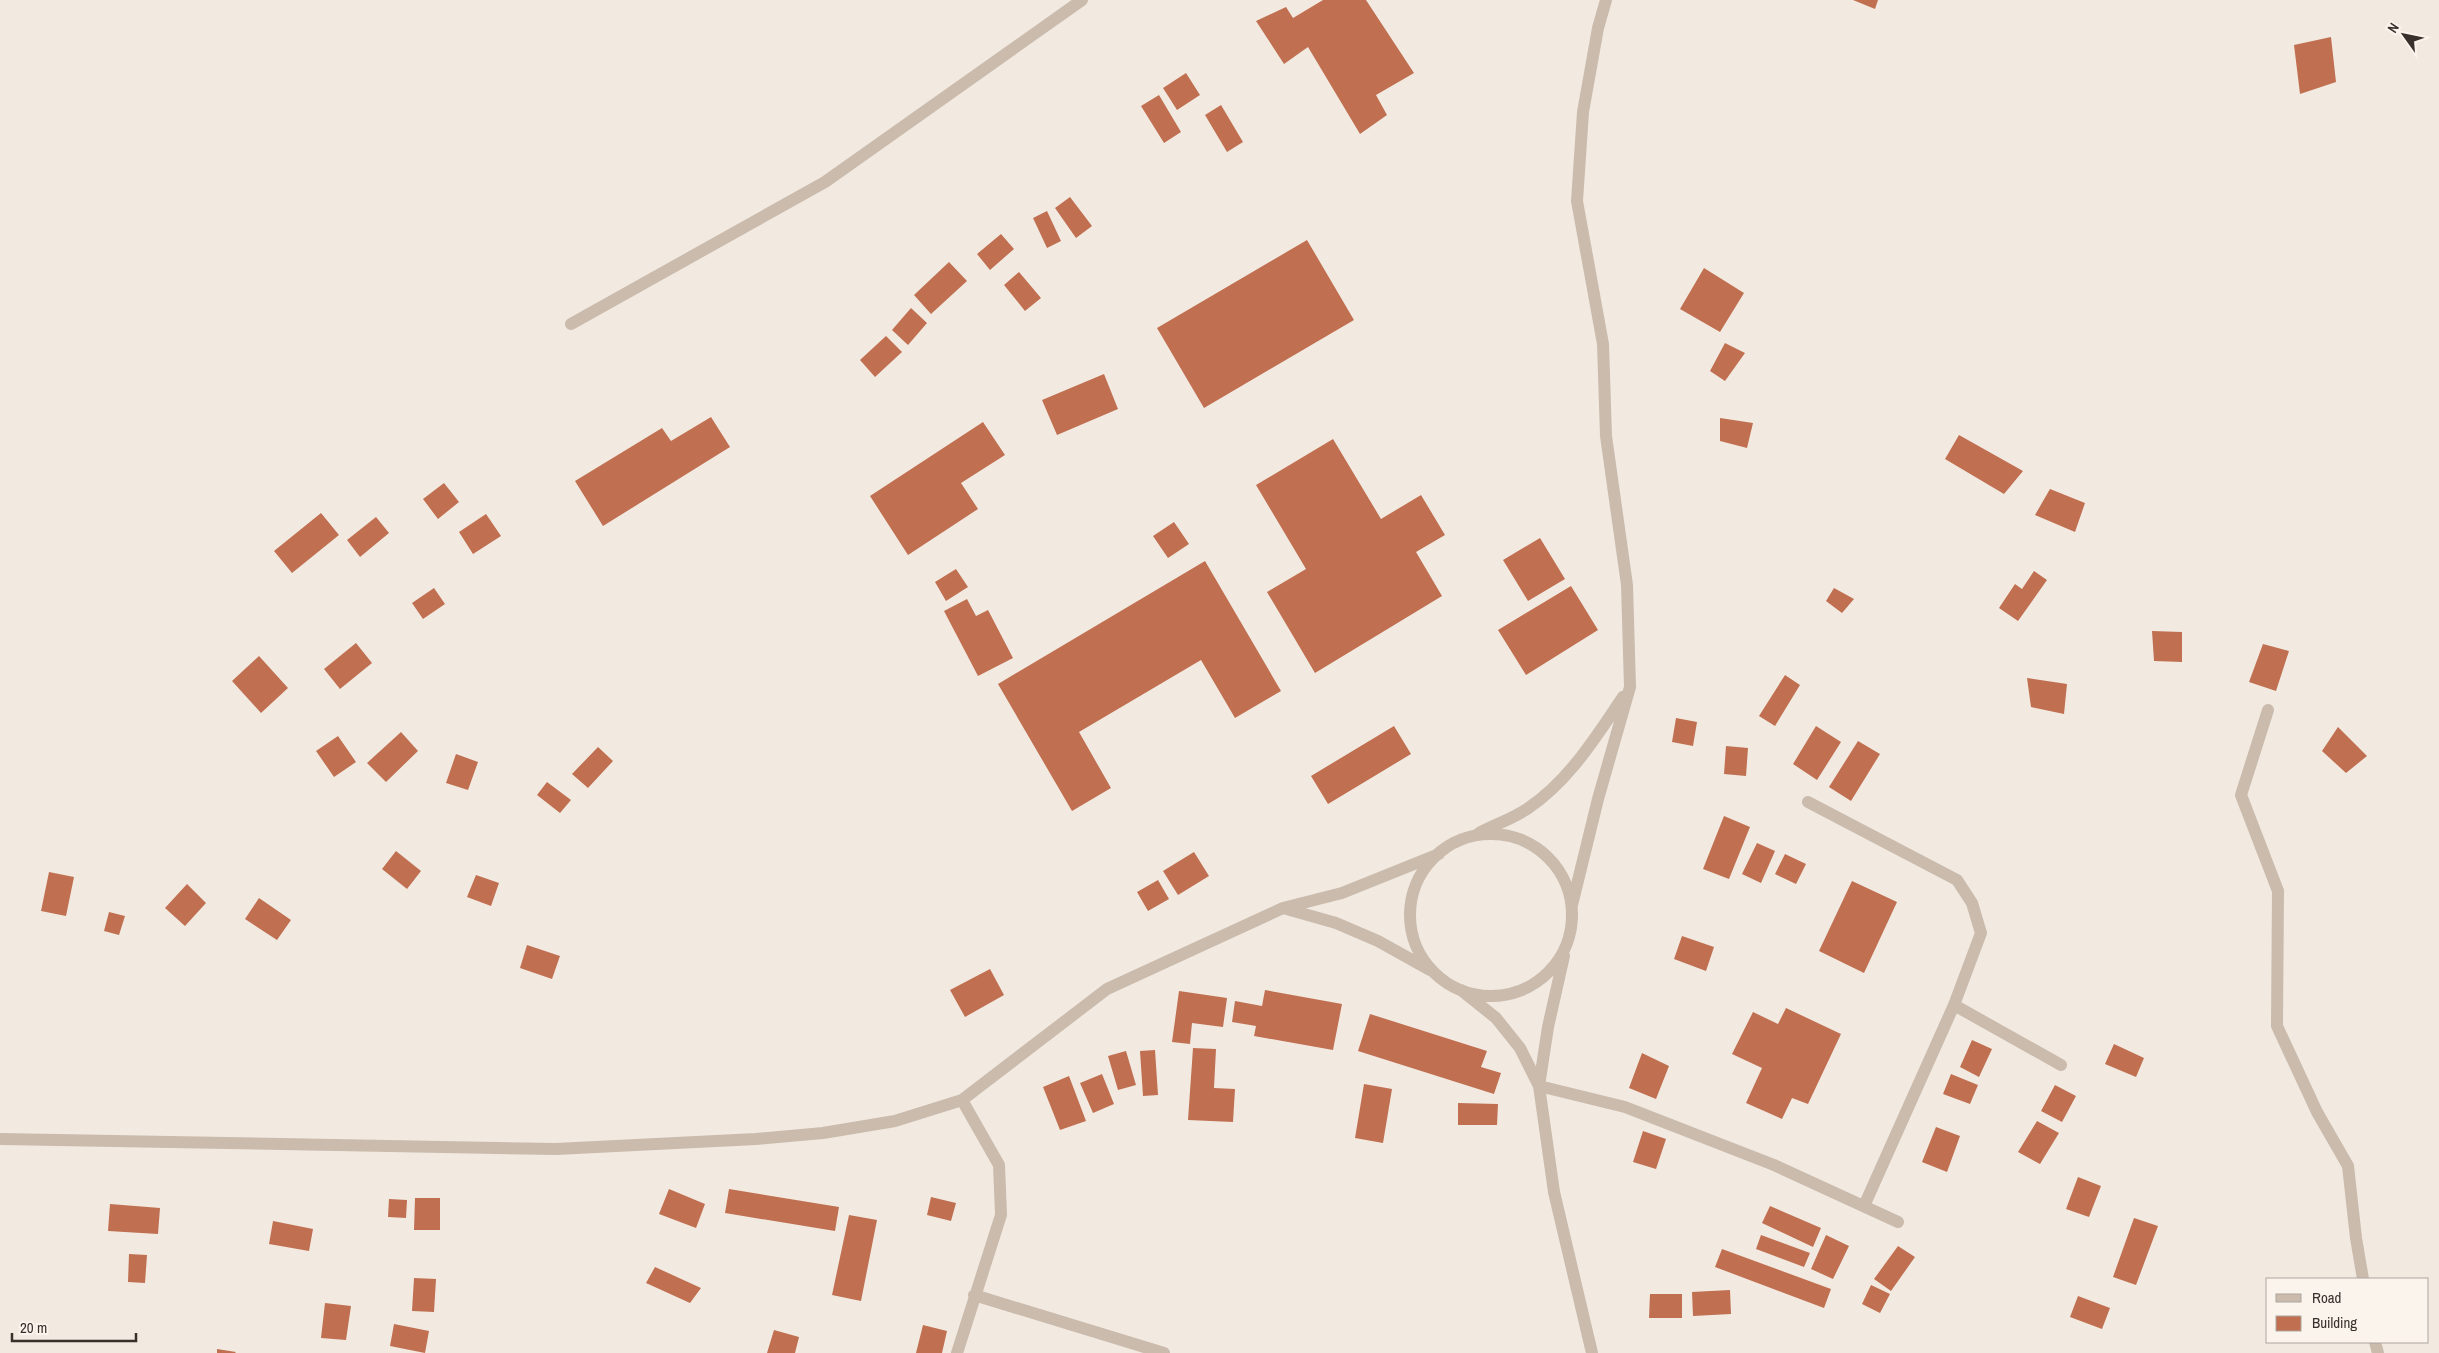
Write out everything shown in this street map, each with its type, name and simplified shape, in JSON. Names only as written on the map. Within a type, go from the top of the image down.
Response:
[{"type":"street","points":[[571,324],[825,182],[1082,0]]},
{"type":"street","points":[[1592,1353],[1554,1192],[1540,1086],[1548,1027],[1571,927],[1572,905],[1598,799],[1630,686],[1627,584],[1606,436],[1603,344],[1577,201],[1584,112],[1598,28],[1606,0]]},
{"type":"street","points":[[1433,972],[1412,934],[1411,912],[1418,880],[1447,847],[1526,810],[1564,778],[1592,743],[1630,686]]},
{"type":"street","points":[[2268,710],[2241,795],[2278,892],[2277,1026],[2317,1112],[2348,1166],[2356,1238],[2363,1278]]},
{"type":"street","points":[[1808,802],[1957,880],[1972,903],[1981,933],[1954,1005],[1864,1206]]},
{"type":"street","points":[[1468,838],[1503,834],[1525,841],[1536,847],[1560,872],[1572,905]]},
{"type":"street","points":[[0,1139],[556,1149],[756,1139],[823,1133],[895,1122],[962,1100],[1107,989],[1283,908],[1342,893],[1439,854]]},
{"type":"street","points":[[1283,908],[1336,923],[1378,941],[1461,990],[1496,1018],[1520,1048],[1540,1086],[1625,1107],[1774,1165],[1898,1222]]},
{"type":"street","points":[[1461,990],[1472,994],[1490,996],[1520,990],[1536,982],[1550,970],[1561,955],[1568,938]]},
{"type":"street","points":[[1954,1005],[2061,1065]]},
{"type":"street","points":[[957,1353],[1001,1215],[999,1166],[962,1100]]},
{"type":"street","points":[[974,1295],[1164,1353]]},
{"type":"building","points":[[1323,0],[1366,0],[1414,73],[1376,95],[1387,115],[1360,134],[1308,47],[1284,64],[1256,21],[1286,7],[1293,18]]},
{"type":"building","points":[[1853,0],[1878,0],[1875,9]]},
{"type":"building","points":[[2331,37],[2336,82],[2300,94],[2294,45]]},
{"type":"building","points":[[1186,73],[1200,95],[1177,110],[1163,88]]},
{"type":"building","points":[[1159,95],[1181,132],[1164,143],[1141,106]]},
{"type":"building","points":[[1221,105],[1243,142],[1227,152],[1205,115]]},
{"type":"building","points":[[1070,197],[1092,226],[1076,238],[1055,208]]},
{"type":"building","points":[[1047,211],[1061,241],[1047,248],[1033,218]]},
{"type":"building","points":[[1001,234],[1014,249],[990,270],[977,254]]},
{"type":"building","points":[[1307,240],[1354,320],[1204,408],[1157,328]]},
{"type":"building","points":[[949,262],[967,281],[931,314],[914,295]]},
{"type":"building","points":[[1704,268],[1744,293],[1720,332],[1680,309]]},
{"type":"building","points":[[1019,272],[1041,298],[1025,311],[1004,285]]},
{"type":"building","points":[[911,308],[927,323],[908,345],[892,330]]},
{"type":"building","points":[[886,336],[902,352],[875,377],[860,360]]},
{"type":"building","points":[[1725,343],[1745,353],[1725,381],[1710,371]]},
{"type":"building","points":[[1104,374],[1118,409],[1057,435],[1042,400]]},
{"type":"building","points":[[711,417],[730,447],[603,526],[575,481],[662,428],[671,441]]},
{"type":"building","points":[[1720,418],[1753,423],[1747,448],[1720,441]]},
{"type":"building","points":[[983,422],[1005,455],[961,483],[978,509],[908,555],[870,496]]},
{"type":"building","points":[[1959,435],[2023,471],[2004,494],[1945,459]]},
{"type":"building","points":[[1333,439],[1381,519],[1421,495],[1445,535],[1416,552],[1442,596],[1315,673],[1267,592],[1306,569],[1256,485]]},
{"type":"building","points":[[444,483],[459,502],[438,519],[423,499]]},
{"type":"building","points":[[2050,489],[2085,503],[2075,532],[2035,515]]},
{"type":"building","points":[[321,513],[339,535],[292,573],[274,551]]},
{"type":"building","points":[[486,514],[501,536],[473,554],[459,532]]},
{"type":"building","points":[[376,517],[389,533],[360,557],[347,540]]},
{"type":"building","points":[[1174,522],[1189,544],[1168,558],[1153,536]]},
{"type":"building","points":[[1540,538],[1565,579],[1528,601],[1503,560]]},
{"type":"building","points":[[1205,561],[1281,691],[1235,718],[1201,660],[1079,732],[1111,788],[1072,811],[998,684]]},
{"type":"building","points":[[956,569],[968,587],[946,601],[935,582]]},
{"type":"building","points":[[2034,571],[2047,580],[2018,621],[1999,608],[2015,584],[2022,589]]},
{"type":"building","points":[[1571,586],[1598,630],[1526,675],[1498,630]]},
{"type":"building","points":[[434,588],[445,604],[423,619],[412,603]]},
{"type":"building","points":[[1834,588],[1854,599],[1842,613],[1826,601]]},
{"type":"building","points":[[967,599],[976,616],[988,610],[1013,658],[978,676],[944,611]]},
{"type":"building","points":[[2152,631],[2182,632],[2182,662],[2154,661]]},
{"type":"building","points":[[356,643],[372,663],[340,689],[324,669]]},
{"type":"building","points":[[2263,644],[2289,651],[2276,691],[2249,682]]},
{"type":"building","points":[[259,656],[288,688],[261,713],[232,681]]},
{"type":"building","points":[[1785,675],[1800,685],[1775,726],[1759,716]]},
{"type":"building","points":[[2027,678],[2067,684],[2064,714],[2031,707]]},
{"type":"building","points":[[1676,718],[1697,722],[1693,746],[1672,742]]},
{"type":"building","points":[[1394,726],[1411,754],[1328,804],[1311,776]]},
{"type":"building","points":[[1816,726],[1841,742],[1817,780],[1793,764]]},
{"type":"building","points":[[2338,727],[2367,756],[2346,773],[2322,751]]},
{"type":"building","points":[[401,732],[418,751],[386,782],[367,763]]},
{"type":"building","points":[[338,736],[356,762],[334,777],[316,751]]},
{"type":"building","points":[[1858,741],[1880,754],[1851,801],[1829,787]]},
{"type":"building","points":[[1726,746],[1748,748],[1746,776],[1724,774]]},
{"type":"building","points":[[598,747],[613,761],[588,788],[572,774]]},
{"type":"building","points":[[456,754],[478,762],[468,790],[446,783]]},
{"type":"building","points":[[547,782],[571,800],[560,813],[537,795]]},
{"type":"building","points":[[1724,816],[1750,827],[1729,879],[1703,869]]},
{"type":"building","points":[[1757,843],[1775,851],[1761,883],[1742,874]]},
{"type":"building","points":[[396,851],[421,871],[407,889],[382,869]]},
{"type":"building","points":[[1194,852],[1209,876],[1178,895],[1163,871]]},
{"type":"building","points":[[1785,854],[1806,864],[1796,884],[1775,874]]},
{"type":"building","points":[[49,872],[74,877],[66,916],[41,911]]},
{"type":"building","points":[[476,875],[499,883],[491,906],[467,897]]},
{"type":"building","points":[[1158,880],[1169,899],[1148,911],[1137,892]]},
{"type":"building","points":[[1852,881],[1897,902],[1864,973],[1819,951]]},
{"type":"building","points":[[187,884],[206,903],[185,926],[165,908]]},
{"type":"building","points":[[259,898],[291,920],[277,940],[245,919]]},
{"type":"building","points":[[109,912],[125,916],[119,935],[104,931]]},
{"type":"building","points":[[1682,936],[1714,947],[1706,971],[1674,959]]},
{"type":"building","points":[[527,945],[560,956],[552,979],[520,968]]},
{"type":"building","points":[[990,969],[1004,995],[965,1017],[950,990]]},
{"type":"building","points":[[1265,990],[1342,1004],[1333,1050],[1254,1036],[1256,1026],[1232,1022],[1235,1001],[1262,1006]]},
{"type":"building","points":[[1179,991],[1227,998],[1223,1027],[1192,1023],[1190,1044],[1172,1042]]},
{"type":"building","points":[[1786,1008],[1841,1034],[1808,1104],[1792,1098],[1782,1119],[1746,1103],[1762,1068],[1732,1054],[1753,1012],[1778,1024]]},
{"type":"building","points":[[1370,1014],[1487,1051],[1481,1067],[1501,1073],[1494,1094],[1358,1051]]},
{"type":"building","points":[[1972,1040],[1992,1049],[1979,1077],[1960,1067]]},
{"type":"building","points":[[2114,1044],[2144,1058],[2136,1077],[2105,1064]]},
{"type":"building","points":[[1193,1048],[1216,1049],[1214,1088],[1235,1089],[1233,1122],[1188,1120]]},
{"type":"building","points":[[1155,1050],[1158,1095],[1143,1096],[1140,1051]]},
{"type":"building","points":[[1126,1051],[1136,1085],[1118,1090],[1108,1056]]},
{"type":"building","points":[[1642,1053],[1669,1066],[1656,1099],[1629,1088]]},
{"type":"building","points":[[1102,1074],[1114,1104],[1093,1113],[1080,1083]]},
{"type":"building","points":[[1951,1074],[1978,1085],[1970,1104],[1943,1094]]},
{"type":"building","points":[[1069,1076],[1086,1121],[1060,1130],[1043,1087]]},
{"type":"building","points":[[1364,1084],[1392,1089],[1383,1143],[1355,1138]]},
{"type":"building","points":[[2055,1085],[2076,1096],[2062,1122],[2041,1111]]},
{"type":"building","points":[[1458,1103],[1498,1104],[1497,1125],[1458,1125]]},
{"type":"building","points":[[2037,1121],[2059,1133],[2040,1164],[2018,1152]]},
{"type":"building","points":[[1936,1127],[1960,1136],[1947,1172],[1922,1162]]},
{"type":"building","points":[[1643,1131],[1666,1139],[1656,1169],[1633,1162]]},
{"type":"building","points":[[2078,1177],[2101,1186],[2089,1217],[2066,1209]]},
{"type":"building","points":[[669,1189],[705,1204],[696,1228],[659,1214]]},
{"type":"building","points":[[729,1189],[839,1207],[835,1231],[725,1213]]},
{"type":"building","points":[[931,1197],[956,1203],[951,1221],[927,1215]]},
{"type":"building","points":[[415,1198],[440,1198],[440,1230],[414,1230]]},
{"type":"building","points":[[389,1199],[407,1200],[406,1218],[388,1217]]},
{"type":"building","points":[[110,1204],[160,1208],[158,1234],[108,1231]]},
{"type":"building","points":[[1770,1206],[1821,1228],[1813,1247],[1762,1223]]},
{"type":"building","points":[[849,1215],[877,1220],[861,1301],[832,1295]]},
{"type":"building","points":[[2134,1218],[2158,1226],[2136,1285],[2113,1277]]},
{"type":"building","points":[[273,1221],[313,1229],[309,1251],[269,1244]]},
{"type":"building","points":[[1761,1235],[1810,1253],[1804,1267],[1756,1249]]},
{"type":"building","points":[[1826,1235],[1849,1246],[1833,1279],[1811,1269]]},
{"type":"building","points":[[1898,1246],[1915,1257],[1891,1291],[1874,1279]]},
{"type":"building","points":[[1722,1249],[1831,1289],[1824,1308],[1715,1267]]},
{"type":"building","points":[[129,1254],[147,1255],[145,1283],[128,1282]]},
{"type":"building","points":[[655,1267],[701,1288],[690,1303],[646,1283]]},
{"type":"building","points":[[414,1278],[436,1279],[434,1312],[412,1311]]},
{"type":"building","points":[[1871,1285],[1890,1294],[1880,1313],[1862,1304]]},
{"type":"building","points":[[1730,1290],[1731,1314],[1693,1316],[1692,1292]]},
{"type":"building","points":[[1650,1294],[1682,1294],[1682,1318],[1649,1318]]},
{"type":"building","points":[[2078,1296],[2110,1308],[2102,1329],[2070,1317]]},
{"type":"building","points":[[325,1303],[351,1306],[346,1340],[321,1338]]},
{"type":"building","points":[[394,1324],[429,1331],[425,1353],[390,1346]]},
{"type":"building","points":[[923,1325],[947,1331],[942,1353],[916,1353]]},
{"type":"building","points":[[774,1330],[799,1337],[795,1353],[767,1353]]},
{"type":"building","points":[[217,1349],[236,1352],[217,1353]]}]
